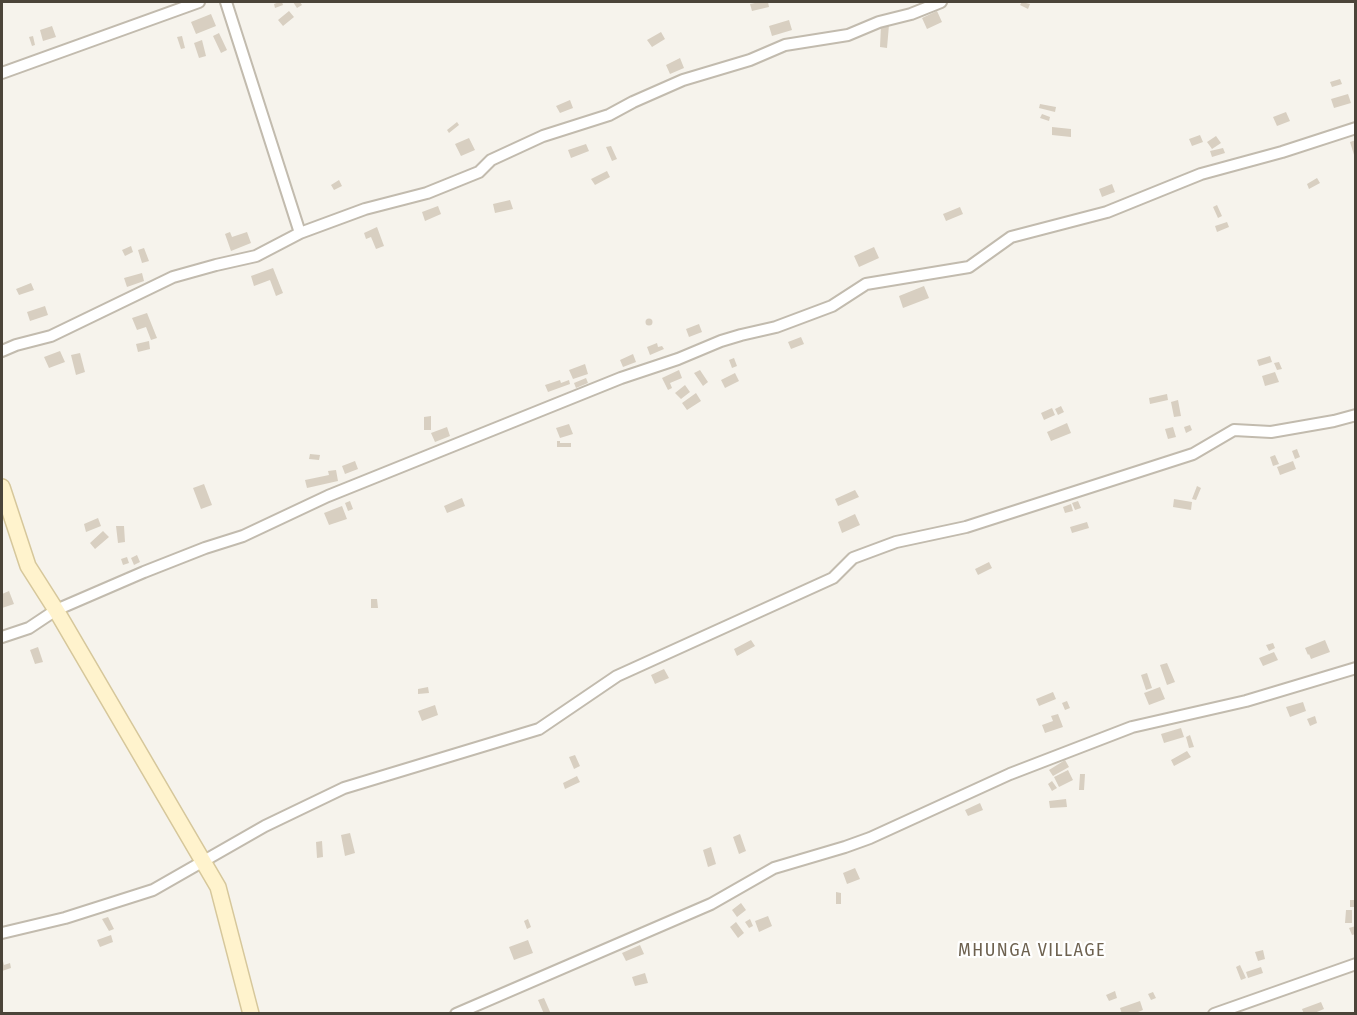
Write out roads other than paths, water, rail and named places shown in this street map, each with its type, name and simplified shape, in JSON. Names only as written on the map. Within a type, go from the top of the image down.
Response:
[{"type":"street","points":[[2,73],[199,2]]},
{"type":"street","points":[[226,2],[300,233]]},
{"type":"street","points":[[2,351],[51,336],[173,277],[256,256],[300,233],[365,209],[427,193],[478,172],[491,160],[543,136],[609,115],[683,80],[750,60],[785,45],[848,35],[879,22],[911,14],[942,2]]},
{"type":"street","points":[[2,637],[29,628],[56,610],[144,572],[243,536],[328,496],[621,378],[678,359],[721,341],[776,327],[832,306],[866,284],[969,267],[1011,237],[1107,212],[1201,174],[1282,152],[1356,128]]},
{"type":"street","points":[[2,933],[65,918],[153,890],[265,826],[344,788],[539,729],[617,676],[833,578],[853,558],[896,542],[966,527],[1193,454],[1234,430],[1271,432],[1356,415]]},
{"type":"street","points":[[2,487],[28,566],[218,887],[250,1014]]},
{"type":"street","points":[[456,1014],[711,904],[774,868],[870,838],[1010,774],[1132,727],[1246,701],[1356,668]]},
{"type":"street","points":[[1214,1014],[1356,964]]},
{"type":"district","name":"MHUNGA VILLAGE","points":[[1032,951]]}]
